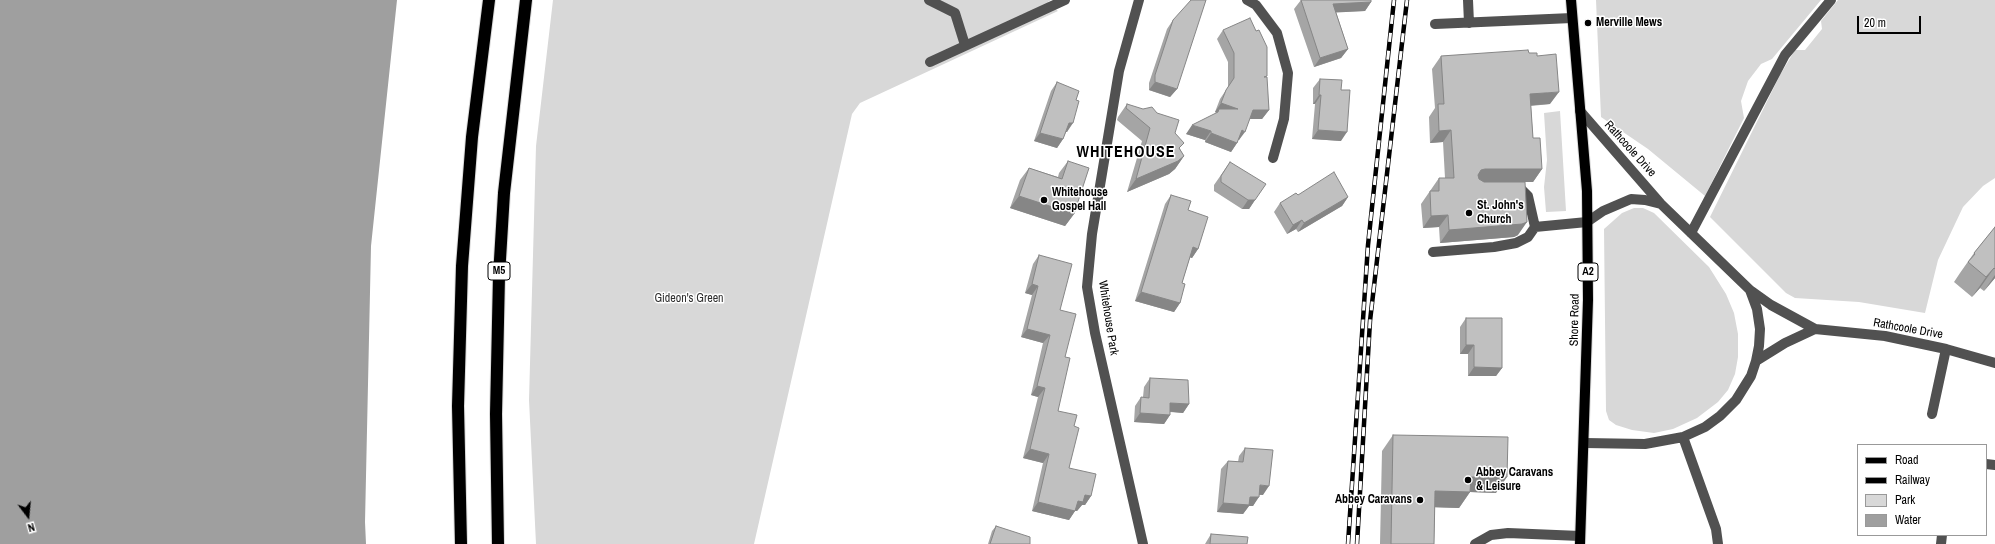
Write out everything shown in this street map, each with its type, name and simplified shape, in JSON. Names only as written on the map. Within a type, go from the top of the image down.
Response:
[{"type":"highway","points":[[461,544],[458,399],[462,266],[472,137],[489,0]]},
{"type":"highway","name":"M5","points":[[498,544],[496,496],[496,399],[499,276],[504,193],[526,0]]},
{"type":"main road","name":"Shore Road","points":[[1571,0],[1587,191],[1588,300],[1585,443],[1580,540]]},
{"type":"street","points":[[929,0],[955,13],[965,45]]},
{"type":"street","points":[[930,62],[1065,0]]},
{"type":"street","name":"Whitehouse Park","points":[[1139,0],[1119,71],[1092,234],[1088,287],[1095,333],[1143,544]]},
{"type":"street","points":[[1247,0],[1256,5],[1277,33],[1288,73],[1284,119],[1272,158]]},
{"type":"street","points":[[1468,0],[1469,23]]},
{"type":"street","points":[[1691,233],[1785,55],[1831,0]]},
{"type":"street","points":[[1435,24],[1572,18]]},
{"type":"street","name":"Rathcoole Drive","points":[[1580,110],[1661,204],[1750,290],[1771,304],[1815,329],[1885,336],[1946,349],[1995,363]]},
{"type":"street","points":[[1433,252],[1494,247],[1516,243],[1528,237],[1535,227],[1528,196],[1520,188],[1506,187]]},
{"type":"street","points":[[1535,227],[1587,222],[1607,209],[1631,199],[1645,200],[1661,204]]},
{"type":"street","name":"Rathcoole Drive","points":[[1585,443],[1645,444],[1683,437],[1705,427],[1720,416],[1736,400],[1751,376],[1756,361],[1760,329],[1757,309],[1750,290]]},
{"type":"street","points":[[1756,361],[1785,343],[1815,329]]},
{"type":"street","points":[[1932,414],[1946,349]]},
{"type":"street","points":[[1683,437],[1716,530],[1718,544]]},
{"type":"street","points":[[1475,544],[1491,535],[1508,533],[1580,540]]},
{"type":"green space","name":"Gideon's Green","points":[[553,0],[1051,0],[1048,2],[1058,11],[860,103],[852,114],[754,544],[536,544],[529,400],[536,146]]},
{"type":"green space","points":[[1596,0],[1821,0],[1772,59],[1761,64],[1748,81],[1741,101],[1744,118],[1705,196],[1648,149],[1601,117]]},
{"type":"green space","points":[[1838,0],[1995,0],[1995,178],[1983,186],[1963,207],[1938,260],[1925,313],[1859,302],[1795,298],[1786,293],[1710,217],[1780,75],[1795,50],[1805,50],[1822,29],[1821,21]]},
{"type":"green space","points":[[1560,111],[1566,211],[1546,212],[1544,187],[1547,160],[1544,113]]},
{"type":"green space","points":[[1634,208],[1643,208],[1654,213],[1709,267],[1726,294],[1734,313],[1738,334],[1738,357],[1735,374],[1728,390],[1718,402],[1697,418],[1673,429],[1654,433],[1632,430],[1616,425],[1609,420],[1606,411],[1604,229],[1622,213]]},
{"type":"water","points":[[0,0],[397,0],[371,246],[365,522],[366,544],[0,544]]},
{"type":"building","points":[[1191,0],[1206,0],[1177,89],[1155,82],[1155,75],[1173,20]]},
{"type":"building","points":[[1301,0],[1371,0],[1371,2],[1333,4],[1348,49],[1320,58]]},
{"type":"building","points":[[1250,18],[1256,31],[1259,30],[1267,47],[1267,76],[1264,77],[1267,77],[1269,110],[1253,110],[1245,132],[1242,130],[1237,143],[1211,133],[1211,131],[1192,125],[1218,112],[1219,109],[1238,109],[1221,103],[1226,90],[1234,78],[1234,53],[1223,30]]},
{"type":"building","points":[[1528,50],[1529,53],[1537,53],[1537,56],[1556,54],[1559,92],[1530,94],[1533,138],[1540,138],[1542,169],[1485,169],[1481,170],[1478,175],[1479,179],[1484,182],[1525,182],[1527,222],[1522,224],[1449,230],[1448,215],[1431,216],[1430,191],[1439,191],[1439,178],[1454,178],[1451,130],[1439,131],[1438,104],[1444,104],[1441,56]]},
{"type":"building","points":[[1320,79],[1342,80],[1341,90],[1350,90],[1347,132],[1318,130],[1321,95],[1319,95]]},
{"type":"building","points":[[1057,82],[1079,91],[1076,100],[1079,101],[1073,123],[1069,123],[1063,139],[1040,133]]},
{"type":"building","points":[[1127,104],[1143,109],[1152,107],[1157,113],[1179,120],[1175,133],[1184,143],[1179,148],[1184,156],[1178,161],[1136,179],[1150,128],[1126,108]]},
{"type":"building","points":[[1068,161],[1089,168],[1074,214],[1019,196],[1029,168],[1062,179]]},
{"type":"building","points":[[1230,162],[1266,184],[1255,200],[1248,200],[1221,182],[1221,176]]},
{"type":"building","points":[[1334,172],[1348,197],[1304,223],[1302,220],[1293,225],[1280,203],[1296,193],[1298,195]]},
{"type":"building","points":[[1171,195],[1191,201],[1188,210],[1208,217],[1198,249],[1193,247],[1182,283],[1185,284],[1180,303],[1141,292]]},
{"type":"building","points":[[1995,227],[1995,269],[1994,268],[1986,277],[1968,262]]},
{"type":"building","points":[[1039,255],[1072,264],[1060,310],[1076,314],[1065,357],[1070,358],[1058,411],[1077,415],[1074,426],[1079,428],[1069,468],[1096,474],[1091,496],[1085,495],[1083,502],[1078,501],[1075,511],[1038,502],[1049,454],[1030,449],[1045,388],[1037,386],[1050,335],[1027,329],[1038,286],[1032,284]]},
{"type":"building","points":[[1466,318],[1502,318],[1502,368],[1474,367],[1474,345],[1466,345]]},
{"type":"building","points":[[1150,378],[1188,380],[1189,404],[1170,403],[1170,415],[1140,413],[1141,397],[1149,398]]},
{"type":"building","name":"Abbey Caravans","points":[[1393,435],[1508,437],[1507,477],[1471,477],[1470,492],[1435,491],[1434,544],[1391,544]]},
{"type":"building","points":[[1245,448],[1273,450],[1269,486],[1260,485],[1259,497],[1250,497],[1249,505],[1223,503],[1228,461],[1243,462]]},
{"type":"building","points":[[996,526],[1030,537],[1030,544],[990,544]]},
{"type":"building","points":[[1211,534],[1248,537],[1247,544],[1210,544]]},
{"type":"railway","points":[[1348,544],[1368,245],[1394,0]]},
{"type":"railway","points":[[1357,544],[1370,321],[1407,0]]},
{"type":"place","name":"Merville Mews","points":[[1588,23]]},
{"type":"place","name":"Whitehouse Gospel Hall","points":[[1044,200]]},
{"type":"place","name":"St. John's Church","points":[[1469,213]]},
{"type":"place","name":"Abbey Caravans & Leisure","points":[[1468,480]]},
{"type":"place","name":"Abbey Caravans","points":[[1420,500]]},
{"type":"district","name":"WHITEHOUSE","points":[[1126,153]]}]
